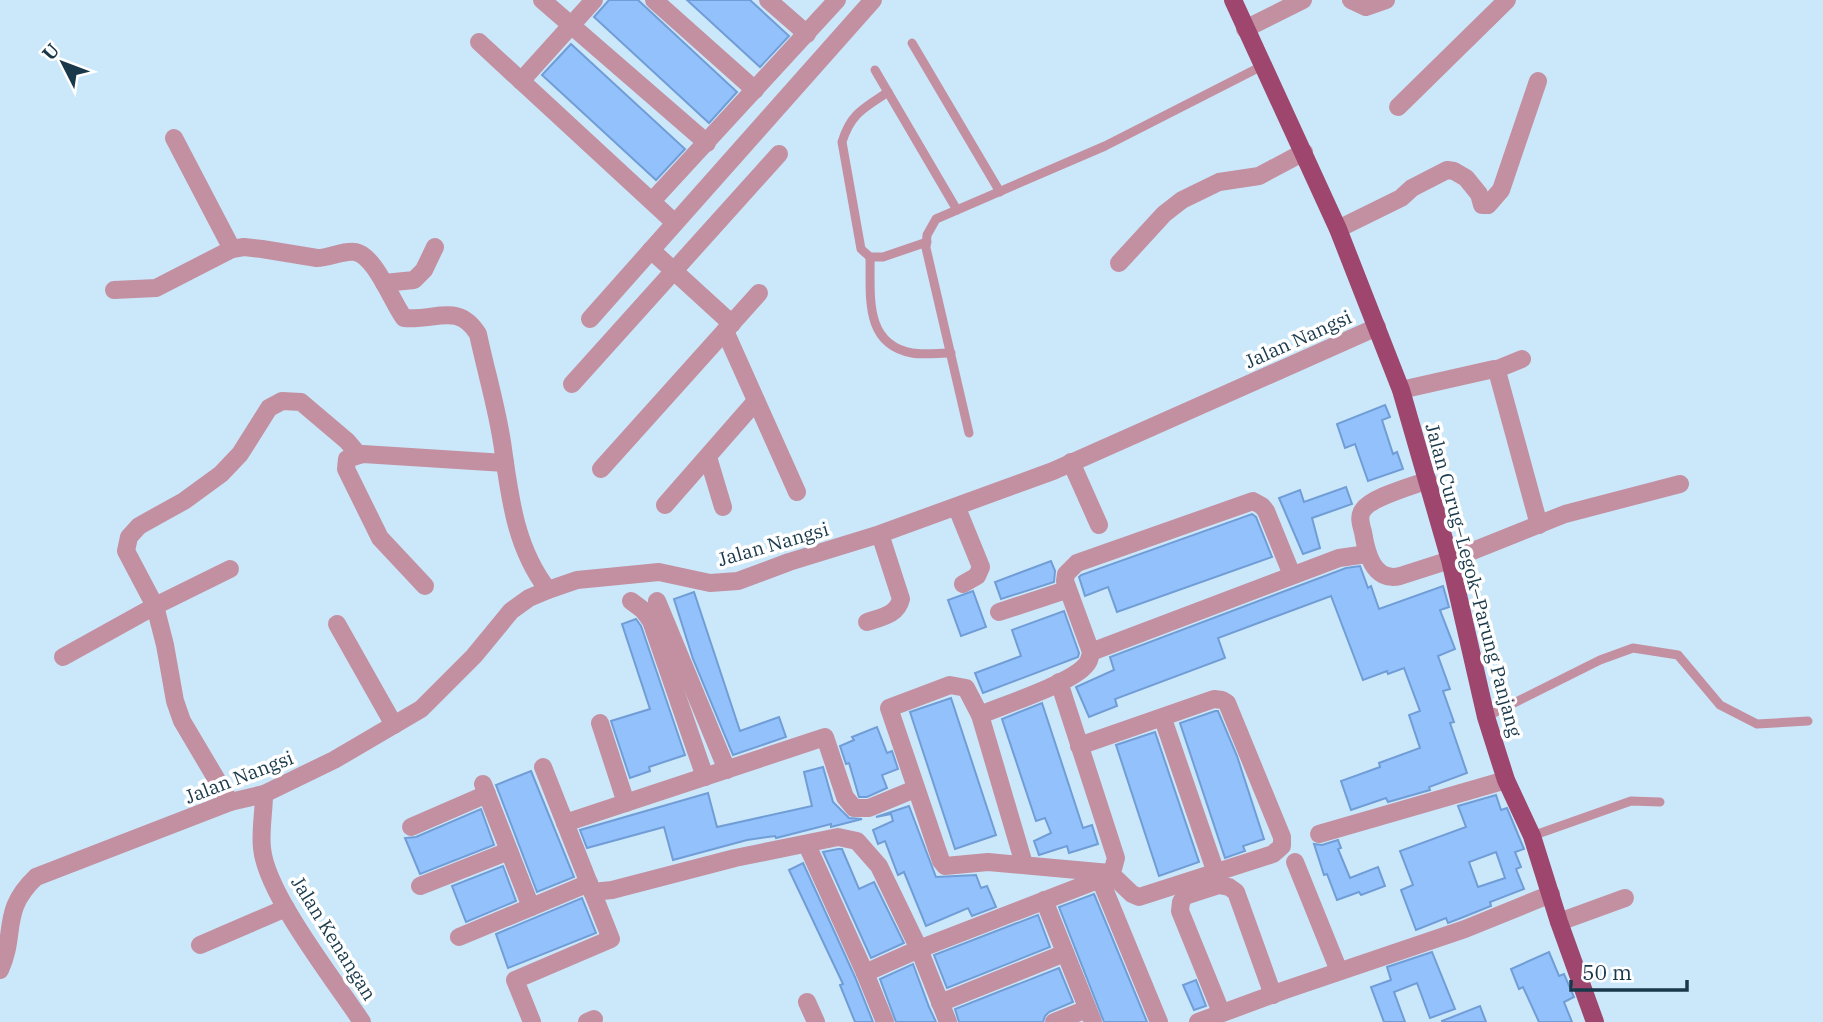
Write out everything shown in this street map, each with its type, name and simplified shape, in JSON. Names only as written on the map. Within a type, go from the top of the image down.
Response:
[{"type":"main road","name":"Jalan Curug–Legok–Parung Panjang","points":[[1233,0],[1338,229],[1401,390],[1450,560],[1486,717],[1506,780],[1532,836],[1595,1022]]},
{"type":"street","points":[[542,0],[707,143]]},
{"type":"street","points":[[521,81],[594,0]]},
{"type":"street","points":[[654,0],[755,90]]},
{"type":"street","points":[[768,0],[807,34]]},
{"type":"street","points":[[652,201],[837,0]]},
{"type":"street","points":[[590,320],[873,0]]},
{"type":"street","points":[[1245,29],[1303,0]]},
{"type":"street","points":[[1351,0],[1366,7],[1387,0]]},
{"type":"street","points":[[1398,107],[1507,0]]},
{"type":"street","points":[[479,42],[675,223]]},
{"type":"street","points":[[1338,229],[1401,198],[1412,188],[1447,170],[1461,175],[1479,194],[1482,205],[1488,205],[1501,190],[1538,81]]},
{"type":"street","points":[[174,138],[232,249]]},
{"type":"street","points":[[1119,263],[1164,214],[1182,200],[1219,182],[1259,176],[1304,152]]},
{"type":"street","points":[[572,384],[779,154]]},
{"type":"street","points":[[114,290],[156,288],[232,249],[244,247],[317,258],[358,252],[373,265],[404,318],[459,315],[478,334],[515,518],[530,563],[548,590]]},
{"type":"street","points":[[384,283],[414,280],[424,270],[435,247]]},
{"type":"street","points":[[651,250],[728,327],[756,401],[797,492]]},
{"type":"street","points":[[601,468],[759,293]]},
{"type":"street","name":"Jalan Nangsi","points":[[0,970],[4,963],[8,914],[26,885],[36,877],[230,802],[264,794],[334,760],[421,709],[451,681],[511,611],[529,598],[577,580],[643,573],[659,572],[722,584],[880,534],[1053,471],[1377,327]]},
{"type":"street","points":[[1401,390],[1495,370],[1522,359]]},
{"type":"street","points":[[1495,370],[1499,376],[1539,525]]},
{"type":"street","points":[[230,802],[182,722],[155,606],[125,551],[129,537],[139,526],[184,501],[221,474],[240,454],[269,408],[282,401],[301,402],[347,441],[358,454]]},
{"type":"street","points":[[665,505],[756,401]]},
{"type":"street","points":[[425,586],[380,538],[346,469],[347,459],[358,454],[505,463]]},
{"type":"street","points":[[708,457],[723,507]]},
{"type":"street","points":[[1071,462],[1099,524]]},
{"type":"street","points":[[1428,480],[1373,502],[1362,510],[1360,517],[1367,554],[1382,575],[1392,578],[1450,560],[1565,514],[1680,484]]},
{"type":"street","points":[[979,715],[1059,682],[1085,667],[1091,652],[1066,590],[1066,574],[1077,563],[1248,502],[1262,506],[1292,575]]},
{"type":"street","points":[[957,508],[981,567],[977,576],[963,584]]},
{"type":"street","points":[[867,622],[892,613],[899,607],[901,599],[880,534]]},
{"type":"street","points":[[1091,652],[1339,558],[1367,554]]},
{"type":"street","points":[[63,657],[155,606],[230,569]]},
{"type":"street","points":[[999,612],[1066,590]]},
{"type":"street","points":[[631,601],[643,610],[651,621],[716,773]]},
{"type":"street","points":[[657,601],[716,773]]},
{"type":"street","points":[[337,624],[394,725]]},
{"type":"street","points":[[865,973],[1105,876],[1115,858],[1059,682]]},
{"type":"street","points":[[1024,864],[979,715],[966,688],[950,685],[889,708],[915,789],[941,862],[945,866],[988,862],[1024,864],[1105,876],[1139,897],[1273,853],[1282,846],[1282,837],[1227,703],[1222,700],[1214,699],[1163,719],[1079,746]]},
{"type":"street","points":[[1163,719],[1216,873]]},
{"type":"street","points":[[600,723],[626,803]]},
{"type":"street","points":[[565,823],[825,737],[845,797],[854,808],[869,808],[915,789]]},
{"type":"street","points":[[532,1022],[515,980],[611,940],[542,767]]},
{"type":"street","points":[[1319,834],[1506,780]]},
{"type":"street","points":[[411,827],[485,789],[531,907]]},
{"type":"street","name":"Jalan Kenangan","points":[[264,794],[262,849],[267,868],[286,908],[362,1022]]},
{"type":"street","points":[[459,937],[531,907],[591,888],[612,890],[838,837],[857,841],[885,877],[919,949],[948,1022]]},
{"type":"street","points":[[807,845],[885,1022]]},
{"type":"street","points":[[420,886],[509,851]]},
{"type":"street","points":[[1295,862],[1339,971]]},
{"type":"street","points":[[1105,876],[1158,1022]]},
{"type":"street","points":[[1221,1012],[1180,911],[1185,895],[1219,885],[1236,892],[1273,995]]},
{"type":"street","points":[[1198,1022],[1465,929],[1551,894]]},
{"type":"street","points":[[1559,922],[1625,898]]},
{"type":"street","points":[[1044,900],[1090,1016],[1054,1022]]},
{"type":"street","points":[[200,945],[286,908]]},
{"type":"street","points":[[940,1003],[1065,953]]},
{"type":"street","points":[[807,1002],[816,1022]]},
{"type":"lane","points":[[912,43],[1000,192]]},
{"type":"lane","points":[[969,433],[927,242],[930,227],[936,219],[1105,146],[1262,66]]},
{"type":"lane","points":[[875,70],[957,210]]},
{"type":"lane","points":[[888,92],[856,113],[847,126],[842,142],[860,249],[870,257],[883,257],[927,242]]},
{"type":"lane","points":[[870,257],[872,318],[878,332],[892,345],[911,353],[951,353]]},
{"type":"lane","points":[[1486,717],[1600,660],[1633,648],[1678,655],[1720,705],[1757,724],[1808,721]]},
{"type":"lane","points":[[1532,836],[1624,803],[1644,800],[1660,802]]},
{"type":"building","points":[[609,0],[638,0],[737,92],[709,123],[594,17]]},
{"type":"building","points":[[687,0],[750,0],[789,36],[760,67]]},
{"type":"building","points":[[571,44],[685,149],[656,180],[542,75]]},
{"type":"building","points":[[1385,405],[1390,417],[1382,420],[1393,454],[1397,452],[1403,469],[1368,481],[1355,444],[1345,448],[1337,424]]},
{"type":"building","points":[[1346,487],[1352,504],[1312,518],[1320,548],[1303,554],[1279,498],[1300,490],[1304,502]]},
{"type":"building","points":[[1252,514],[1256,517],[1272,557],[1117,612],[1108,587],[1085,596],[1079,577],[1081,575]]},
{"type":"building","points":[[1051,561],[1055,571],[1054,582],[1001,599],[995,582]]},
{"type":"building","points":[[1360,566],[1379,609],[1443,586],[1449,607],[1440,610],[1455,649],[1438,656],[1450,689],[1443,691],[1454,722],[1450,723],[1467,773],[1429,787],[1430,790],[1388,802],[1386,798],[1351,810],[1341,781],[1380,767],[1379,763],[1420,748],[1409,715],[1420,711],[1404,668],[1363,680],[1331,596],[1218,638],[1225,658],[1115,699],[1117,706],[1089,717],[1076,687],[1114,670],[1110,657],[1346,568]]},
{"type":"building","points":[[973,591],[986,627],[961,636],[948,600]]},
{"type":"building","points":[[694,592],[740,731],[779,717],[786,737],[733,755],[693,659],[674,599]]},
{"type":"building","points":[[1064,611],[1079,653],[1078,657],[983,693],[975,673],[1021,656],[1012,630]]},
{"type":"building","points":[[636,619],[641,626],[685,755],[649,767],[650,771],[630,778],[611,721],[650,709],[622,624]]},
{"type":"building","points":[[951,698],[996,835],[955,849],[910,712]]},
{"type":"building","points":[[1042,703],[1083,828],[1092,825],[1098,844],[1069,853],[1067,846],[1039,855],[1034,841],[1051,833],[1045,818],[1036,821],[1002,719]]},
{"type":"building","points":[[1218,711],[1237,756],[1264,839],[1243,846],[1245,851],[1225,858],[1180,723]]},
{"type":"building","points":[[877,727],[887,753],[892,751],[898,769],[882,775],[887,788],[867,797],[859,797],[849,763],[846,764],[840,746],[854,740],[852,737]]},
{"type":"building","points":[[1155,732],[1199,862],[1159,876],[1116,745]]},
{"type":"building","points":[[823,767],[833,802],[849,818],[862,819],[776,838],[747,840],[673,860],[664,827],[587,848],[580,830],[708,793],[717,827],[812,806],[804,772]]},
{"type":"building","points":[[531,771],[574,877],[537,892],[496,785]]},
{"type":"building","points":[[1496,795],[1501,810],[1507,808],[1524,849],[1515,852],[1521,867],[1516,869],[1524,889],[1448,923],[1446,918],[1416,930],[1401,890],[1413,885],[1400,851],[1466,827],[1458,806]],"holes":[[[1496,852],[1505,878],[1478,887],[1469,862]]]},
{"type":"building","points":[[909,806],[936,877],[976,875],[981,888],[987,886],[996,907],[972,916],[968,908],[926,926],[904,872],[898,875],[885,841],[878,844],[873,830],[893,821],[891,814],[876,817]]},
{"type":"building","points":[[481,809],[494,845],[420,874],[405,838],[416,837]]},
{"type":"building","points":[[1338,840],[1341,848],[1338,849],[1350,878],[1378,867],[1385,886],[1337,900],[1327,874],[1324,875],[1314,844],[1322,845]]},
{"type":"building","points":[[842,849],[859,889],[874,882],[904,943],[871,958],[823,852]]},
{"type":"building","points":[[803,863],[873,1022],[855,1022],[840,985],[843,984],[789,870]]},
{"type":"building","points":[[503,866],[516,901],[466,922],[452,886]]},
{"type":"building","points":[[1094,894],[1147,1022],[1104,1022],[1059,907]]},
{"type":"building","points":[[582,898],[596,933],[508,968],[496,934]]},
{"type":"building","points":[[1038,915],[1050,947],[947,988],[934,955]]},
{"type":"building","points":[[1432,952],[1455,1009],[1430,1018],[1417,983],[1394,992],[1405,1022],[1384,1022],[1371,987],[1391,980],[1387,967]]},
{"type":"building","points":[[1549,952],[1559,976],[1564,974],[1574,997],[1564,1002],[1572,1022],[1539,1022],[1523,987],[1519,989],[1511,969]]},
{"type":"building","points":[[913,964],[936,1022],[896,1022],[880,979]]},
{"type":"building","points":[[1059,968],[1073,1002],[1049,1012],[1043,1022],[959,1022],[955,1009]]},
{"type":"building","points":[[1196,980],[1206,1006],[1194,1010],[1183,985]]},
{"type":"building","points":[[1480,1006],[1486,1022],[1442,1022],[1442,1021]]}]
